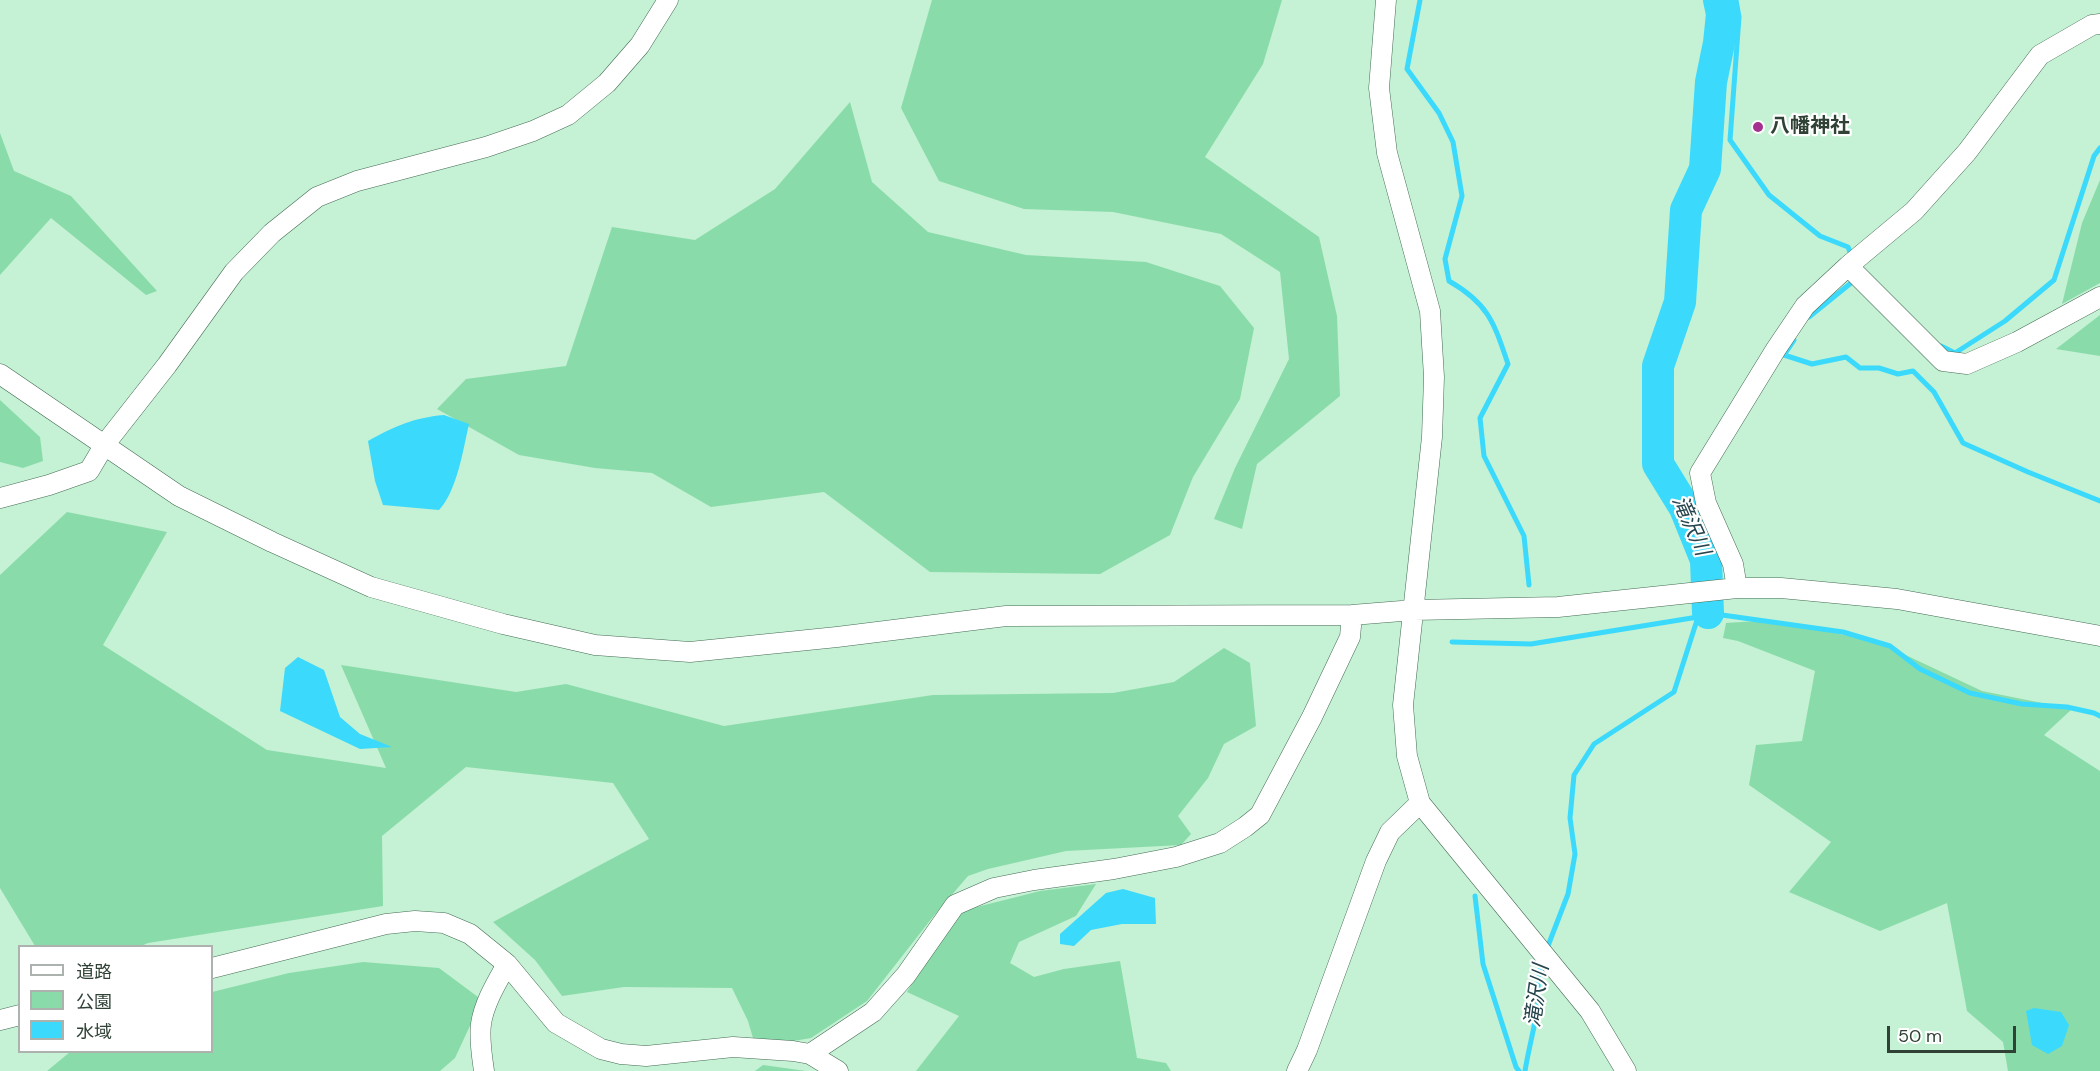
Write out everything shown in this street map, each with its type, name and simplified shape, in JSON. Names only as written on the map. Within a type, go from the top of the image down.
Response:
[{"type":"street","points":[[0,498],[89,471],[105,444],[167,365],[234,272],[272,233],[317,197],[357,181],[486,147],[533,131],[568,115],[607,83],[640,45],[668,0]]},
{"type":"street","points":[[1386,0],[1378,88],[1387,153],[1430,311],[1434,376],[1432,437],[1403,705],[1407,756],[1419,803],[1590,1011],[1626,1071]]},
{"type":"street","points":[[1737,588],[1733,564],[1706,503],[1700,473],[1776,349],[1805,306],[1848,266],[1914,211],[1967,152],[2040,55],[2092,25],[2100,24]]},
{"type":"street","points":[[1848,266],[1943,361],[1968,364],[2017,342],[2100,297]]},
{"type":"street","points":[[0,374],[179,496],[272,542],[371,587],[503,624],[595,645],[690,652],[1006,616],[1352,615],[1414,610],[1558,606],[1737,588],[1781,588],[1897,599],[2100,636]]},
{"type":"street","points":[[810,1054],[873,1012],[906,975],[955,905],[994,888],[1176,857],[1220,843],[1260,815],[1303,736],[1350,637],[1352,615]]},
{"type":"street","points":[[1297,1071],[1307,1050],[1376,861],[1390,832],[1419,803]]},
{"type":"street","points":[[213,968],[386,924],[415,921],[444,923],[470,934],[507,964],[556,1023],[601,1049],[621,1054],[646,1056],[733,1047],[810,1054],[838,1071]]},
{"type":"street","points":[[484,1071],[481,1022],[492,993],[507,964]]},
{"type":"street","points":[[0,1020],[18,1016]]},
{"type":"green space","points":[[932,0],[1282,0],[1263,64],[1205,157],[1319,237],[1337,316],[1340,396],[1257,464],[1242,529],[1214,519],[1235,468],[1289,359],[1280,272],[1221,234],[1113,212],[1024,209],[939,181],[901,108]]},
{"type":"green space","points":[[850,102],[872,182],[928,232],[1026,255],[1146,262],[1220,286],[1254,328],[1240,399],[1193,477],[1170,535],[1100,574],[930,572],[824,492],[711,507],[652,473],[595,468],[519,455],[437,409],[466,379],[566,366],[612,227],[695,240],[775,189]]},
{"type":"green space","points":[[0,133],[14,171],[71,196],[157,291],[146,295],[51,218],[0,275]]},
{"type":"green space","points":[[2100,180],[2100,283],[2062,304],[2082,223]]},
{"type":"green space","points":[[2100,315],[2100,356],[2056,349]]},
{"type":"green space","points":[[0,400],[40,437],[43,461],[23,468],[0,462]]},
{"type":"green space","points":[[67,512],[167,532],[103,645],[267,750],[386,768],[341,665],[516,692],[566,684],[724,726],[933,695],[1113,693],[1174,682],[1224,648],[1250,663],[1256,726],[1224,744],[1208,778],[1178,816],[1191,834],[1181,845],[1066,851],[988,869],[968,876],[867,1001],[811,1038],[776,1044],[753,1038],[748,1021],[732,988],[624,987],[562,996],[535,960],[493,922],[649,839],[613,783],[466,767],[382,836],[383,906],[143,945],[34,945],[0,888],[0,575]]},
{"type":"green space","points":[[1772,620],[1878,642],[1982,691],[2072,709],[2044,735],[2100,771],[2100,1071],[2008,1071],[2003,1042],[1967,1011],[1947,903],[1880,931],[1789,892],[1831,842],[1749,785],[1756,745],[1802,741],[1815,671],[1738,641],[1723,638],[1726,623]]},
{"type":"green space","points":[[1096,884],[1076,916],[1019,942],[1010,963],[1034,977],[1064,969],[1120,961],[1137,1058],[1166,1063],[1171,1071],[916,1071],[959,1016],[907,992],[946,929],[965,910],[1040,891]]},
{"type":"green space","points":[[363,962],[439,968],[482,1000],[455,1058],[440,1071],[47,1071],[69,1053],[213,1053],[213,992],[289,973]]},
{"type":"green space","points":[[763,1065],[806,1071],[755,1071]]},
{"type":"water","points":[[444,415],[469,424],[455,481],[445,502],[439,510],[383,505],[375,481],[368,441],[404,424]]},
{"type":"water","points":[[298,657],[324,670],[340,717],[360,734],[392,747],[360,749],[280,711],[285,668]]},
{"type":"water","points":[[1123,889],[1155,898],[1156,924],[1122,924],[1091,930],[1074,946],[1060,944],[1060,934],[1106,893]]},
{"type":"water","points":[[2034,1008],[2061,1012],[2069,1025],[2062,1046],[2048,1054],[2032,1045],[2026,1011]]},
{"type":"waterway","points":[[1420,0],[1407,69],[1439,113],[1453,142],[1462,196],[1445,259],[1449,281],[1482,307],[1494,326],[1508,364],[1480,418],[1484,456],[1524,536],[1529,585]]},
{"type":"waterway","name":"滝沢川","points":[[1708,613],[1706,560],[1685,508],[1658,464],[1658,366],[1680,302],[1686,210],[1705,169],[1711,82],[1722,14],[1719,0]]},
{"type":"waterway","points":[[1736,0],[1739,17],[1730,140],[1769,195],[1820,236],[1848,247],[1852,257]]},
{"type":"waterway","points":[[1941,346],[1955,353],[2005,321],[2054,280],[2094,156],[2100,148]]},
{"type":"waterway","points":[[1809,317],[1853,279]]},
{"type":"waterway","points":[[1794,340],[1784,355],[1812,364],[1846,357],[1860,368],[1879,368],[1898,374],[1913,371],[1934,392],[1963,443],[2100,501]]},
{"type":"waterway","points":[[1546,951],[1568,894],[1575,854],[1570,818],[1574,775],[1594,744],[1674,692],[1698,617],[1708,613],[1843,632],[1890,646],[1920,669],[1970,693],[2022,704],[2067,707],[2100,716]]},
{"type":"waterway","points":[[1452,642],[1531,644],[1698,617]]},
{"type":"waterway","points":[[1475,896],[1483,964],[1519,1071]]},
{"type":"waterway","name":"滝沢川","points":[[1525,1071],[1543,960]]},
{"type":"place","name":"八幡神社","points":[[1758,127]]}]
